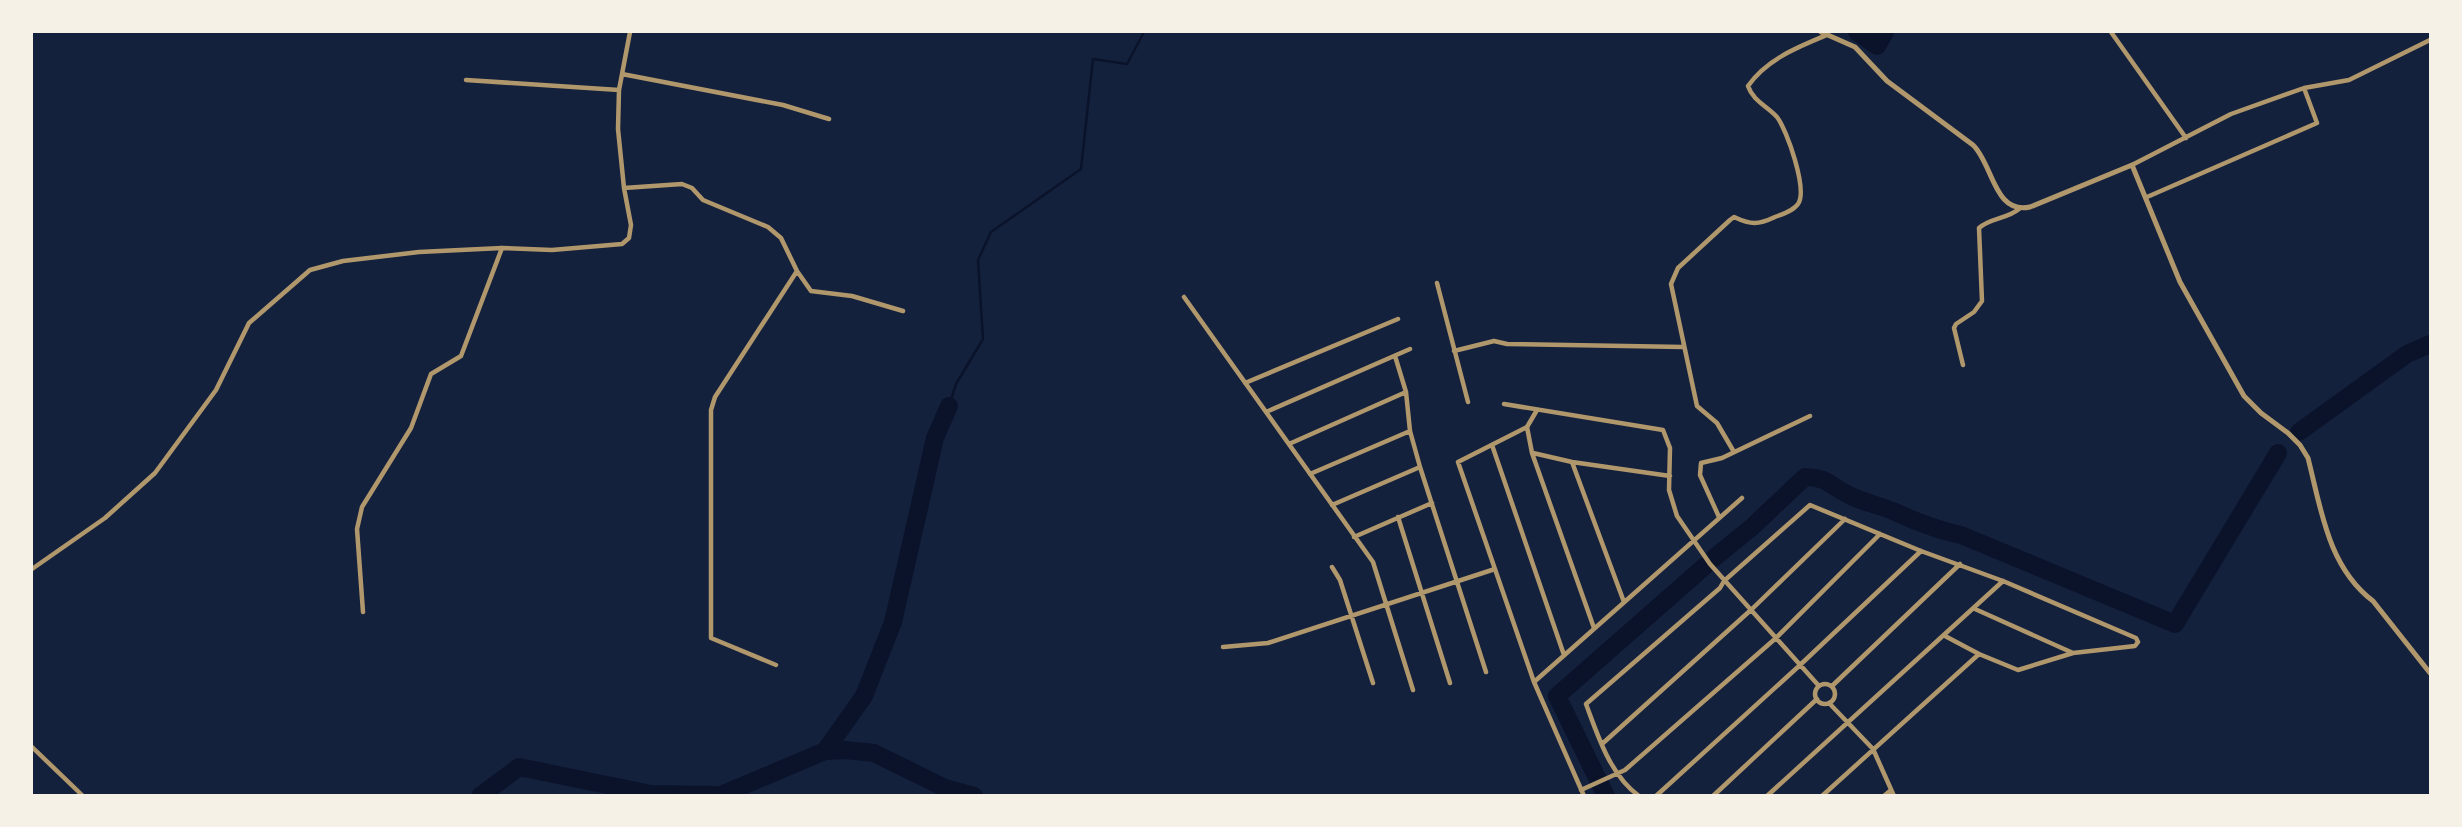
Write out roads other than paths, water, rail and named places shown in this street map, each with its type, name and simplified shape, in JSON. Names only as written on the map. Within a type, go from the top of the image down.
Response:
[{"type":"street","points":[[32,569],[105,518],[155,473],[216,390],[249,323],[310,270],[343,261],[381,256],[502,248],[552,250],[622,244],[629,238],[631,225],[618,129],[619,90],[630,32]]},
{"type":"street","points":[[2111,32],[2186,138]]},
{"type":"street","points":[[1734,452],[1717,424],[1697,406],[1671,284],[1678,268],[1734,217],[1751,225],[1759,224],[1792,210],[1800,202],[1802,190],[1786,131],[1774,114],[1756,100],[1748,86],[1771,63],[1824,33],[1855,47],[1887,81],[1981,152],[2002,199],[2008,205],[2019,209]]},
{"type":"street","points":[[1963,365],[1954,328],[1974,312],[1982,301],[1979,228],[1982,224],[2011,216],[2019,209],[2132,165],[2231,114],[2304,88],[2349,80],[2431,40]]},
{"type":"street","points":[[622,74],[783,105],[829,119]]},
{"type":"street","points":[[466,80],[619,90]]},
{"type":"street","points":[[2147,197],[2317,123],[2304,88]]},
{"type":"street","points":[[2132,165],[2180,282],[2244,396],[2288,433],[2308,458],[2334,554],[2431,673]]},
{"type":"street","points":[[624,188],[682,184],[692,188],[704,200],[768,227],[781,238],[797,271],[811,291],[852,296],[903,311]]},
{"type":"street","points":[[363,612],[358,529],[362,507],[411,428],[432,374],[461,356],[502,248]]},
{"type":"street","points":[[776,665],[711,638],[711,410],[715,397],[797,271]]},
{"type":"street","points":[[1437,283],[1468,402]]},
{"type":"street","points":[[1184,297],[1373,562],[1413,690]]},
{"type":"street","points":[[1245,383],[1398,319]]},
{"type":"street","points":[[1454,351],[1494,341],[1507,344],[1683,348]]},
{"type":"street","points":[[1266,412],[1410,349]]},
{"type":"street","points":[[1395,356],[1406,393],[1410,431],[1420,467],[1486,672]]},
{"type":"street","points":[[1289,444],[1406,393]]},
{"type":"street","points":[[1504,404],[1663,430],[1670,448],[1670,490],[1677,516],[1724,581],[1819,686]]},
{"type":"street","points":[[1538,410],[1527,427],[1458,462],[1534,682],[1582,793],[1593,784],[1625,770],[1776,638],[1880,534]]},
{"type":"street","points":[[1719,517],[1700,475],[1701,463],[1734,452],[1810,416]]},
{"type":"street","points":[[1527,427],[1532,453],[1594,628]]},
{"type":"street","points":[[1310,474],[1410,431]]},
{"type":"street","points":[[1492,445],[1564,655]]},
{"type":"street","points":[[1532,453],[1572,462],[1670,475]]},
{"type":"street","points":[[1572,462],[1624,602]]},
{"type":"street","points":[[1332,505],[1420,467]]},
{"type":"street","points":[[1534,682],[1742,498]]},
{"type":"street","points":[[1354,537],[1432,503]]},
{"type":"street","points":[[1639,796],[1618,773],[1602,744],[1587,704],[1810,505],[1921,551],[2003,581],[2136,638],[2138,642],[2135,646],[2073,653],[2018,670],[1945,636]]},
{"type":"street","points":[[1398,517],[1450,683]]},
{"type":"street","points":[[1602,744],[1752,609],[1845,519]]},
{"type":"street","points":[[1656,796],[1921,551]]},
{"type":"street","points":[[1832,686],[1960,564]]},
{"type":"street","points":[[1332,566],[1340,580],[1373,683]]},
{"type":"street","points":[[1223,647],[1268,643],[1495,569]]},
{"type":"street","points":[[1767,796],[2003,581]]},
{"type":"street","points":[[1975,609],[2073,653]]},
{"type":"street","points":[[1822,796],[1979,654]]},
{"type":"street","points":[[1832,686],[1819,686],[1817,699],[1822,703],[1829,703],[1873,749],[1894,796]]},
{"type":"street","points":[[1829,703],[1835,695],[1832,686]]},
{"type":"street","points":[[1713,796],[1817,699]]},
{"type":"street","points":[[32,747],[83,796]]},
{"type":"street","points":[[1884,796],[1891,790]]},
{"type":"waterway","points":[[949,406],[956,384],[983,339],[978,260],[991,232],[1081,169],[1093,59],[1127,64],[1144,32]]},
{"type":"waterway","points":[[1857,32],[1877,46],[1885,32]]},
{"type":"waterway","points":[[2299,432],[2407,354],[2430,344]]},
{"type":"waterway","points":[[480,796],[519,767],[651,794],[721,795],[825,751],[864,696],[893,622],[935,438],[949,406]]},
{"type":"waterway","points":[[1714,558],[1752,527],[1805,477],[1813,478],[1824,480],[1855,498],[1961,535],[2175,624],[2278,453]]},
{"type":"waterway","points":[[1606,796],[1557,696],[1705,566]]},
{"type":"waterway","points":[[825,751],[874,753],[945,788],[974,796]]}]
